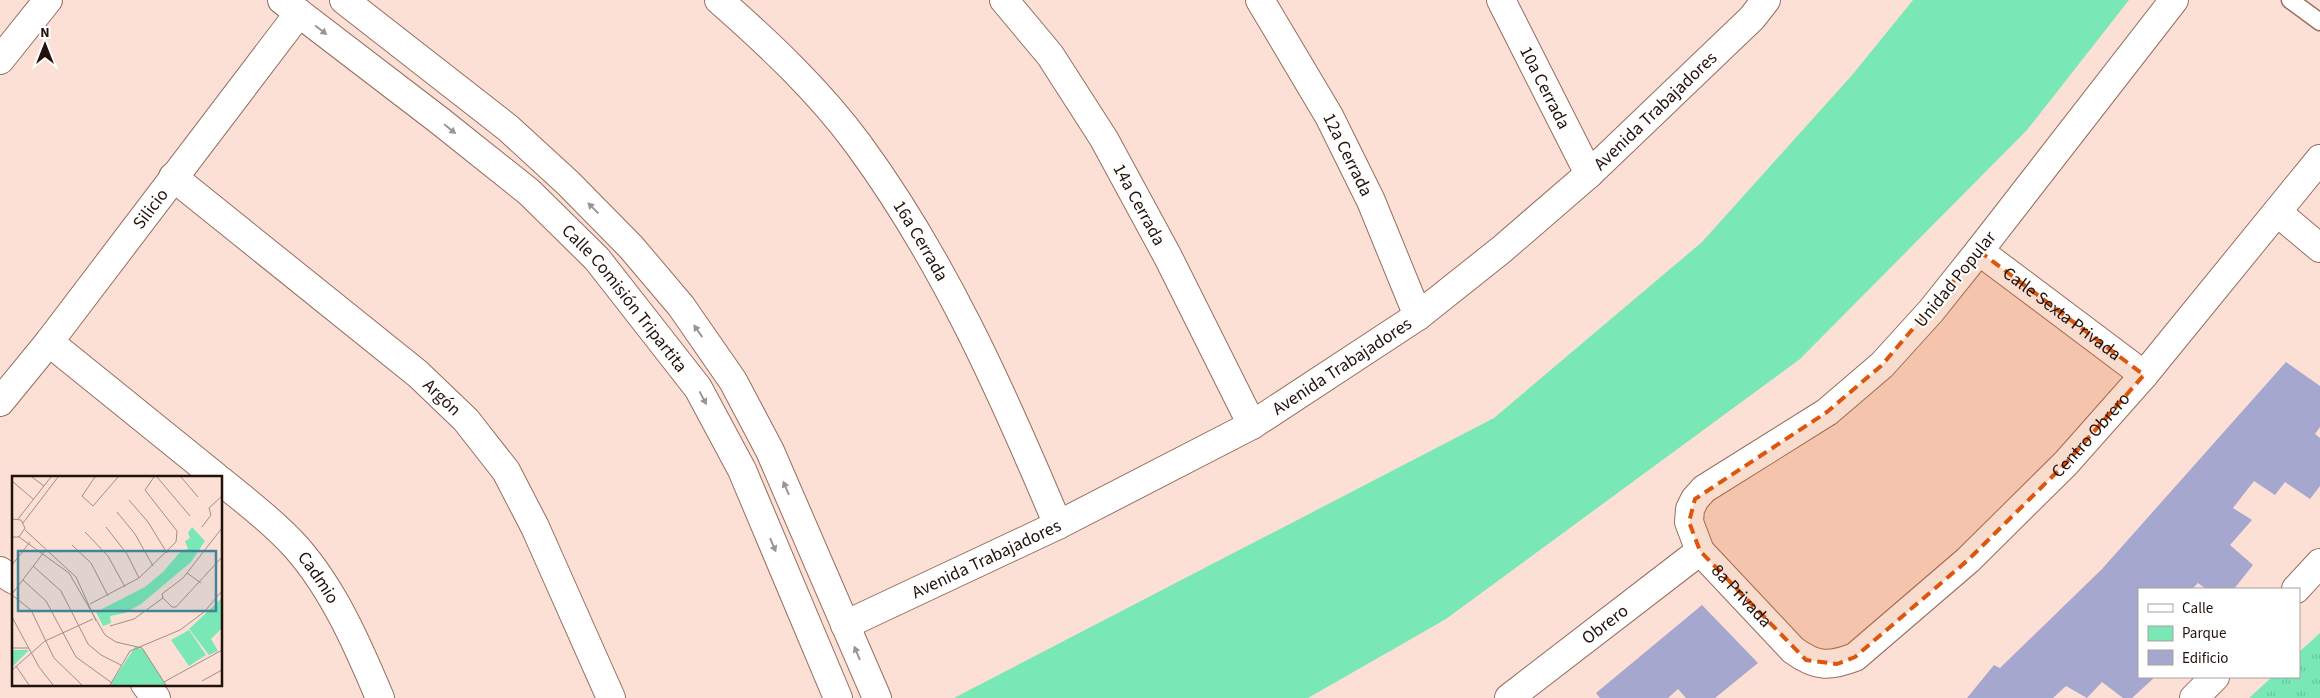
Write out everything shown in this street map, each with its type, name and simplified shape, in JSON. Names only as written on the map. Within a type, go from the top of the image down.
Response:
[{"type":"street","points":[[0,60],[48,0]]},
{"type":"street","name":"Calle Comisión Tripartita","points":[[344,0],[515,134],[568,183],[631,247],[681,306],[733,381],[770,451],[877,698]]},
{"type":"street","name":"16a Cerrada","points":[[719,0],[808,86],[857,143],[909,217],[963,312],[1007,404],[1058,525]]},
{"type":"street","name":"14a Cerrada","points":[[1004,0],[1050,54],[1104,139],[1168,257],[1252,425]]},
{"type":"street","name":"12a Cerrada","points":[[1260,0],[1329,116],[1371,201],[1418,316]]},
{"type":"street","name":"10a Cerrada","points":[[1501,0],[1589,174]]},
{"type":"street","name":"Unidad Popular","points":[[1690,509],[1695,499],[1704,489],[1827,412],[1882,364],[1931,311],[2174,0]]},
{"type":"street","name":"Avenida Trabajadores","points":[[845,625],[1058,525],[1252,425],[1418,316],[1500,250],[1589,174],[1753,6]]},
{"type":"street","name":"Calle Comisión Tripartita","points":[[291,7],[529,192],[597,259],[644,318],[698,388],[742,470],[838,698]]},
{"type":"street","name":"Silicio","points":[[0,402],[49,342],[173,177],[291,7]]},
{"type":"street","name":"Centro Obrero","points":[[1820,664],[1837,664],[1855,657],[1968,560],[2066,463],[2144,375],[2320,159]]},
{"type":"street","name":"Argón","points":[[173,177],[418,374],[466,420],[506,471],[535,527],[611,698]]},
{"type":"street","points":[[2277,212],[2320,248]]},
{"type":"street","name":"Calle Sexta Privada","points":[[1979,251],[2144,375]]},
{"type":"street","points":[[49,342],[215,476]]},
{"type":"street","name":"Cadmio","points":[[222,482],[254,508],[296,548],[327,589],[359,648],[380,698]]},
{"type":"street","name":"8a Privada","points":[[1690,509],[1689,522],[1700,551],[1793,650],[1806,660],[1820,664]]},
{"type":"street","name":"Obrero","points":[[1509,698],[1700,551]]},
{"type":"street","points":[[2297,588],[2320,562]]},
{"type":"street","points":[[0,571],[12,579]]},
{"type":"street","points":[[2194,698],[2214,678]]},
{"type":"street","points":[[147,686],[156,698]]},
{"type":"lane","points":[[2290,0],[2320,22]]},
{"type":"highlighted area","points":[[1979,251],[2144,375],[2066,463],[1968,560],[1855,657],[1837,664],[1806,660],[1700,551],[1689,522],[1695,499],[1827,412],[1882,365]]},
{"type":"green space","points":[[1913,0],[2129,0],[2027,130],[1800,359],[1446,619],[1308,698],[954,698],[1494,418],[1702,242],[1853,74]]},
{"type":"green space","points":[[2320,633],[2320,698],[2249,698],[2271,678],[2300,678],[2300,651]]},
{"type":"building","points":[[2286,362],[2320,386],[2320,427],[2315,434],[2320,438],[2320,486],[2310,499],[2285,482],[2275,495],[2254,481],[2233,508],[2252,520],[2230,545],[2253,565],[2235,588],[2205,588],[2198,583],[2193,588],[2138,588],[2138,678],[2154,678],[2132,698],[2123,698],[2102,682],[2087,698],[2066,686],[2053,698],[1967,698],[1994,665],[2000,668],[2102,569]]},
{"type":"building","points":[[1702,605],[1758,663],[1715,698],[1686,698],[1678,689],[1668,698],[1600,698],[1596,693]]}]
